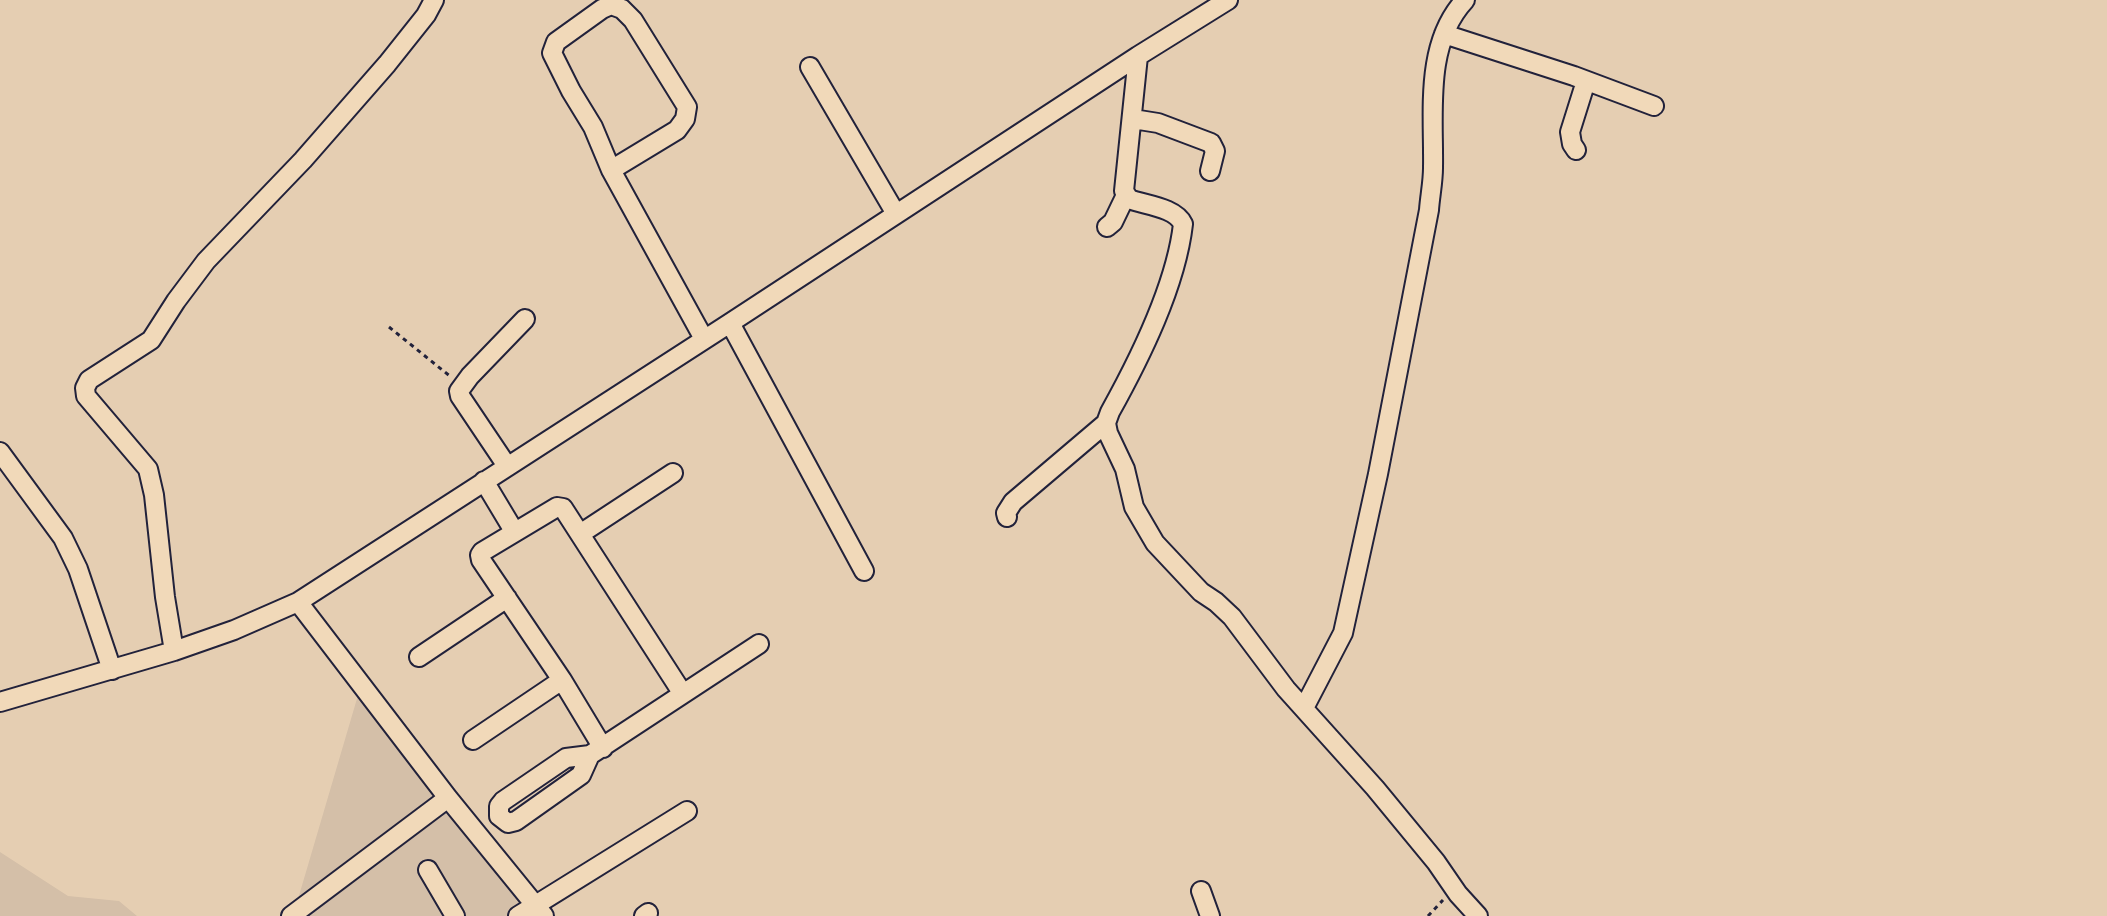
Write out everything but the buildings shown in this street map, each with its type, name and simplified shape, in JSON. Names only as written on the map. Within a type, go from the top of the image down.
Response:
[{"type":"street","points":[[174,651],[148,469],[86,396],[85,388],[89,380],[151,340],[206,261],[303,160],[380,72],[408,39],[434,0]]},
{"type":"street","points":[[0,702],[174,651],[234,630],[298,602],[1138,56],[1228,0]]},
{"type":"street","points":[[1304,708],[1343,633],[1378,474],[1429,210],[1433,170],[1432,124],[1436,72],[1447,25],[1465,0]]},
{"type":"street","points":[[610,170],[677,130],[686,119],[687,107],[633,20],[615,5],[602,9],[556,42],[552,53],[593,127],[610,170],[704,339]]},
{"type":"street","points":[[1444,34],[1654,106]]},
{"type":"street","points":[[1007,517],[1006,513],[1013,502],[1106,423],[1155,323],[1168,285],[1183,224],[1177,216],[1170,212],[1134,201],[1124,191],[1138,56]]},
{"type":"street","points":[[810,67],[896,214]]},
{"type":"street","points":[[1576,150],[1572,144],[1570,132],[1586,81]]},
{"type":"street","points":[[1132,119],[1158,123],[1211,143],[1215,151],[1210,171]]},
{"type":"street","points":[[1107,227],[1113,222],[1126,195]]},
{"type":"street","points":[[507,465],[460,396],[461,386],[525,319]]},
{"type":"street","points":[[730,323],[864,571]]},
{"type":"street","points":[[1106,423],[1108,433],[1125,470],[1134,507],[1155,543],[1201,592],[1232,617],[1286,689],[1375,788],[1478,916]]},
{"type":"street","points":[[0,452],[63,538],[78,569],[112,670]]},
{"type":"street","points":[[580,534],[673,473]]},
{"type":"street","points":[[484,481],[514,531]]},
{"type":"street","points":[[597,751],[562,680],[479,557],[482,552],[514,531],[560,506],[563,508],[683,694]]},
{"type":"street","points":[[419,657],[507,598]]},
{"type":"street","points":[[298,602],[448,798],[540,910]]},
{"type":"street","points":[[597,751],[580,776],[516,821],[508,822],[500,816],[499,806],[503,801],[566,758],[597,751],[759,644]]},
{"type":"street","points":[[473,740],[562,680]]},
{"type":"street","points":[[291,916],[448,798]]},
{"type":"street","points":[[518,916],[540,910],[687,811]]},
{"type":"street","points":[[428,870],[455,916]]},
{"type":"street","points":[[1201,891],[1210,916]]},
{"type":"path","points":[[389,327],[461,386]]},
{"type":"shaded area","points":[[361,685],[530,916],[293,916]]},
{"type":"shaded area","points":[[0,852],[68,896],[119,901],[137,916],[0,916]]}]
